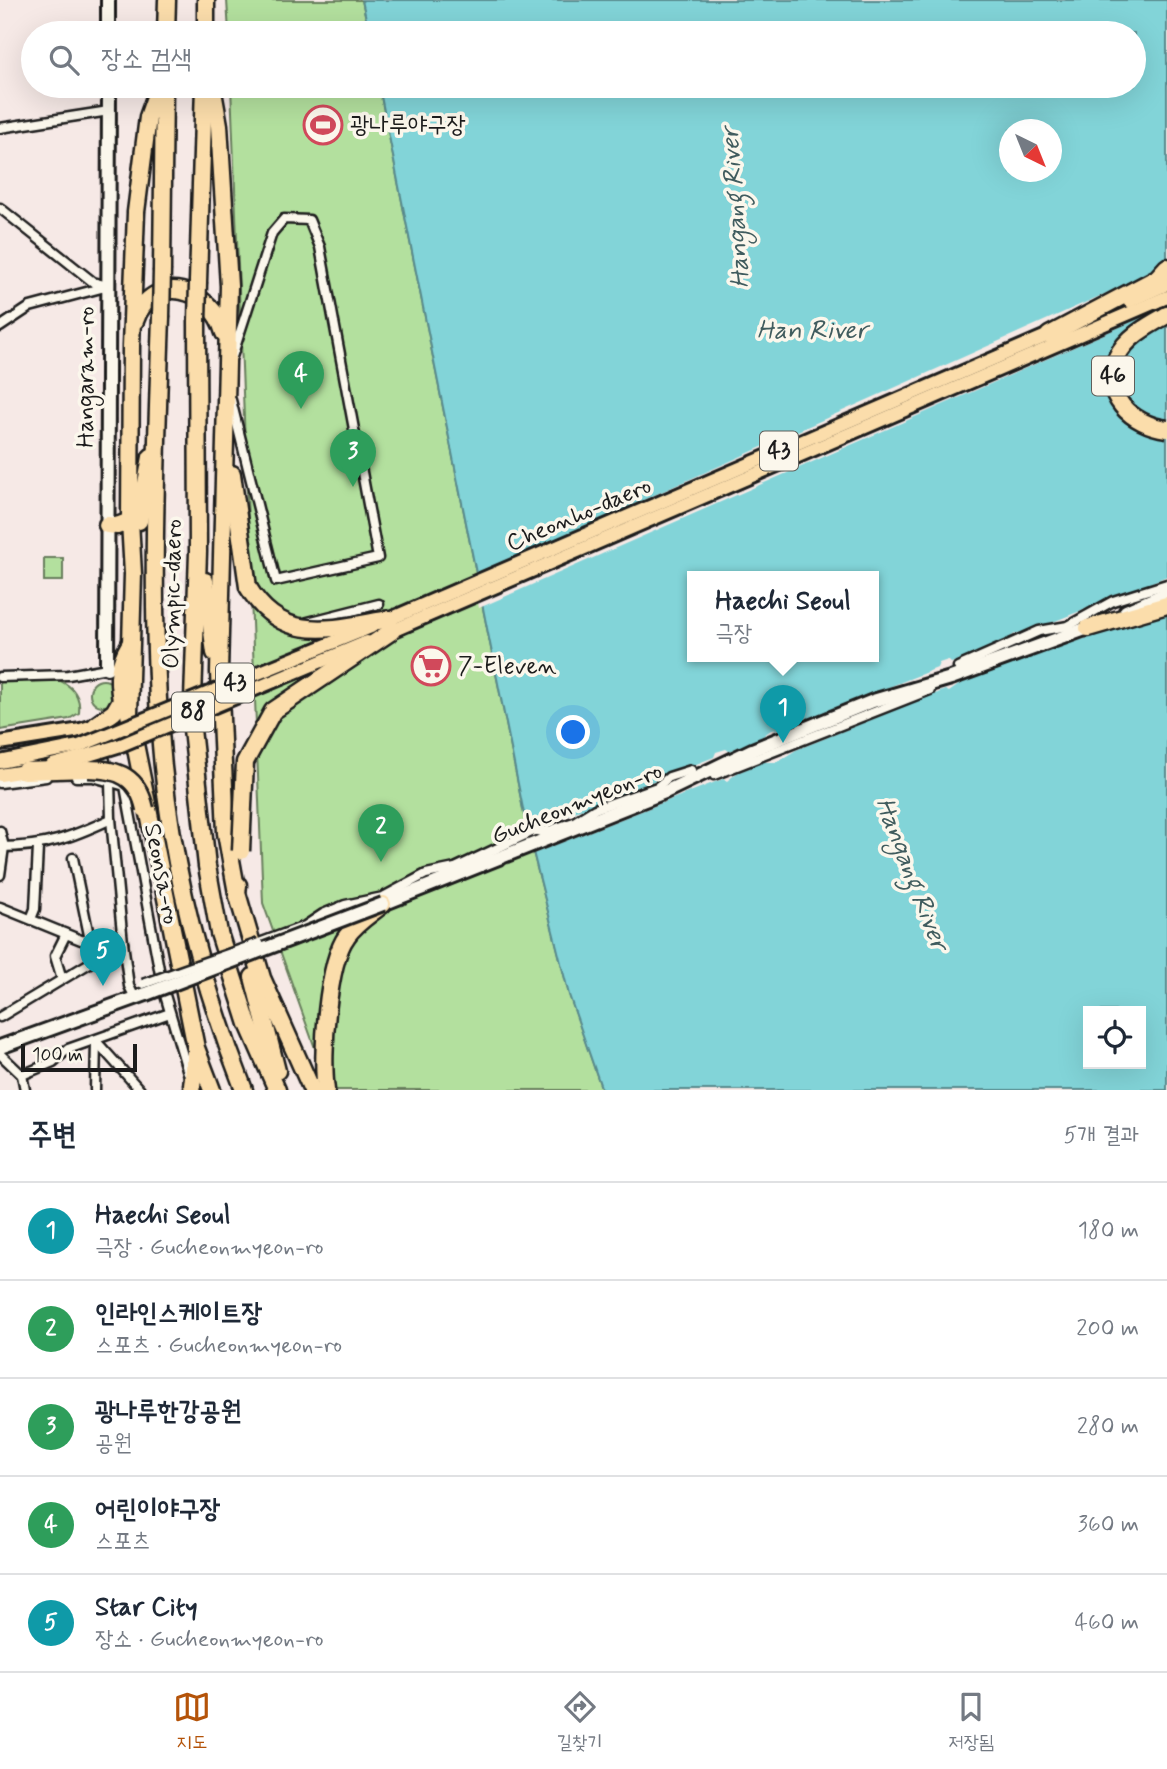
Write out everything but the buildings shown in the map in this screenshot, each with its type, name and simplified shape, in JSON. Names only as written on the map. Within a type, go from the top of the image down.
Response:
[{"type":"highway","points":[[166,21],[167,0]]},
{"type":"highway","points":[[206,0],[206,21]]},
{"type":"highway","points":[[125,707],[132,639],[131,346],[136,212],[148,117],[157,98]]},
{"type":"highway","name":"Olympic-daero","points":[[162,98],[162,270],[157,428],[158,699],[163,770],[197,947],[220,1030],[244,1090]]},
{"type":"highway","name":"Olympic-daero","points":[[204,98],[197,321],[198,552],[192,729],[207,866],[223,946],[248,1024],[280,1090]]},
{"type":"highway","points":[[214,98],[219,125],[229,286],[225,339],[227,444],[222,511],[219,672],[226,833],[240,923],[280,1090]]},
{"type":"highway","points":[[1049,335],[1157,278],[1167,267]]},
{"type":"highway","points":[[131,346],[135,323],[144,304],[160,293],[177,290],[192,293],[210,305],[217,313],[225,339]]},
{"type":"highway","name":"46","points":[[1167,315],[1129,340],[1116,357],[1113,377],[1117,400],[1129,416],[1148,427],[1167,429]]},
{"type":"highway","points":[[133,574],[140,505],[157,428]]},
{"type":"highway","points":[[227,444],[248,587],[270,615],[285,624],[312,630],[391,625]]},
{"type":"highway","points":[[107,525],[117,526],[130,521]]},
{"type":"highway","points":[[198,552],[219,672]]},
{"type":"highway","points":[[1088,628],[1167,605]]},
{"type":"highway","points":[[312,1090],[262,978],[238,898],[244,762],[273,711],[391,625]]},
{"type":"highway","points":[[132,639],[112,672],[125,707],[142,781],[174,965],[186,995],[197,1048],[212,1090]]},
{"type":"highway","points":[[96,725],[125,707]]},
{"type":"highway","points":[[24,771],[83,758],[130,778],[139,788],[148,810]]},
{"type":"highway","points":[[118,784],[148,810]]},
{"type":"highway","points":[[326,1090],[323,1053],[334,974],[341,946],[356,926],[383,904]]},
{"type":"highway","points":[[193,1088],[197,1048]]},
{"type":"main road","points":[[108,0],[108,21]]},
{"type":"main road","name":"Hangaram-ro","points":[[109,98],[107,525],[112,672]]},
{"type":"main road","name":"Cheonho-daero","points":[[0,762],[83,758],[121,745],[1167,284]]},
{"type":"main road","name":"Cheonho-daero","points":[[391,625],[1167,297]]},
{"type":"main road","name":"Gucheonmyeon-ro","points":[[0,1047],[141,992],[383,904],[665,792],[752,750],[873,701],[951,678],[1088,628],[1167,593]]},
{"type":"main road","points":[[0,743],[81,730],[96,725]]},
{"type":"main road","points":[[0,775],[24,771]]},
{"type":"street","points":[[0,128],[109,111]]},
{"type":"street","points":[[0,208],[93,282],[108,286]]},
{"type":"street","points":[[284,219],[309,220],[320,247],[378,558],[276,581],[226,378],[272,233],[284,219]]},
{"type":"street","points":[[0,327],[30,307],[108,286]]},
{"type":"street","points":[[958,667],[1039,631],[1068,626],[1113,601],[1167,584]]},
{"type":"street","points":[[278,629],[379,604]]},
{"type":"street","points":[[0,677],[112,672]]},
{"type":"street","points":[[696,782],[962,678]]},
{"type":"street","points":[[96,725],[118,784],[111,819],[123,943],[129,986],[141,992],[305,926],[323,914],[345,905],[383,897],[426,874],[455,868],[534,831],[548,831],[574,822],[595,809],[691,770]]},
{"type":"street","points":[[0,783],[47,777],[93,777],[118,784]]},
{"type":"street","name":"Seonsa-ro","points":[[118,784],[170,1013],[193,1088]]},
{"type":"street","points":[[2,847],[38,847],[64,841],[111,819]]},
{"type":"street","points":[[0,875],[1,831]]},
{"type":"street","points":[[31,919],[35,909],[38,847]]},
{"type":"street","points":[[73,858],[90,940]]},
{"type":"street","points":[[0,907],[66,934],[90,940],[123,943]]},
{"type":"street","points":[[62,979],[55,956],[66,934]]},
{"type":"street","points":[[0,1017],[123,943]]},
{"type":"street","points":[[22,1075],[53,1062],[68,1049],[170,1013]]},
{"type":"street","points":[[95,1090],[96,1041]]},
{"type":"street","points":[[96,1041],[140,1090]]},
{"type":"street","points":[[0,1054],[22,1075],[25,1090]]},
{"type":"green space","points":[[227,0],[362,0],[366,21],[228,21]]},
{"type":"green space","points":[[231,98],[381,98],[526,824],[569,994],[602,1090],[330,1090],[263,903]]},
{"type":"green space","points":[[44,558],[63,558],[63,581],[44,581]]},
{"type":"green space","points":[[59,680],[75,693],[79,702],[79,713],[69,719],[0,730],[0,681]]},
{"type":"green space","points":[[103,680],[112,684],[116,693],[112,702],[103,706],[94,702],[90,693],[94,684]]},
{"type":"water","name":"Han River","points":[[362,0],[1167,0],[1167,1090],[602,1090],[569,995],[526,824],[381,98],[1146,98],[1146,21],[366,21]]},
{"type":"pier","points":[[1158,270],[1167,276],[1167,321],[1164,323],[1154,312],[479,608],[473,576]]},
{"type":"pier","points":[[1167,576],[1167,613],[1033,655],[960,684],[949,692],[945,690],[796,750],[777,762],[763,762],[737,773],[727,781],[723,779],[530,855],[524,832],[714,757],[716,752],[726,749],[729,751],[760,738],[771,730],[785,728],[937,668],[939,663],[948,660],[951,663],[1003,642],[1016,633],[1028,632]]},
{"type":"place","name":"광나루야구장","points":[[323,125]]},
{"type":"place","name":"어린이야구장","points":[[301,409]]},
{"type":"place","name":"광나루한강공원","points":[[353,487]]},
{"type":"place","name":"7-Eleven","points":[[431,666]]},
{"type":"place","name":"Haechi Seoul","points":[[783,743]]},
{"type":"place","name":"인라인스케이트장","points":[[381,862]]},
{"type":"place","name":"Star City","points":[[103,986]]},
{"type":"water label","name":"Hangang River","points":[[736,208]]},
{"type":"water label","name":"Hangang River","points":[[911,874]]}]
